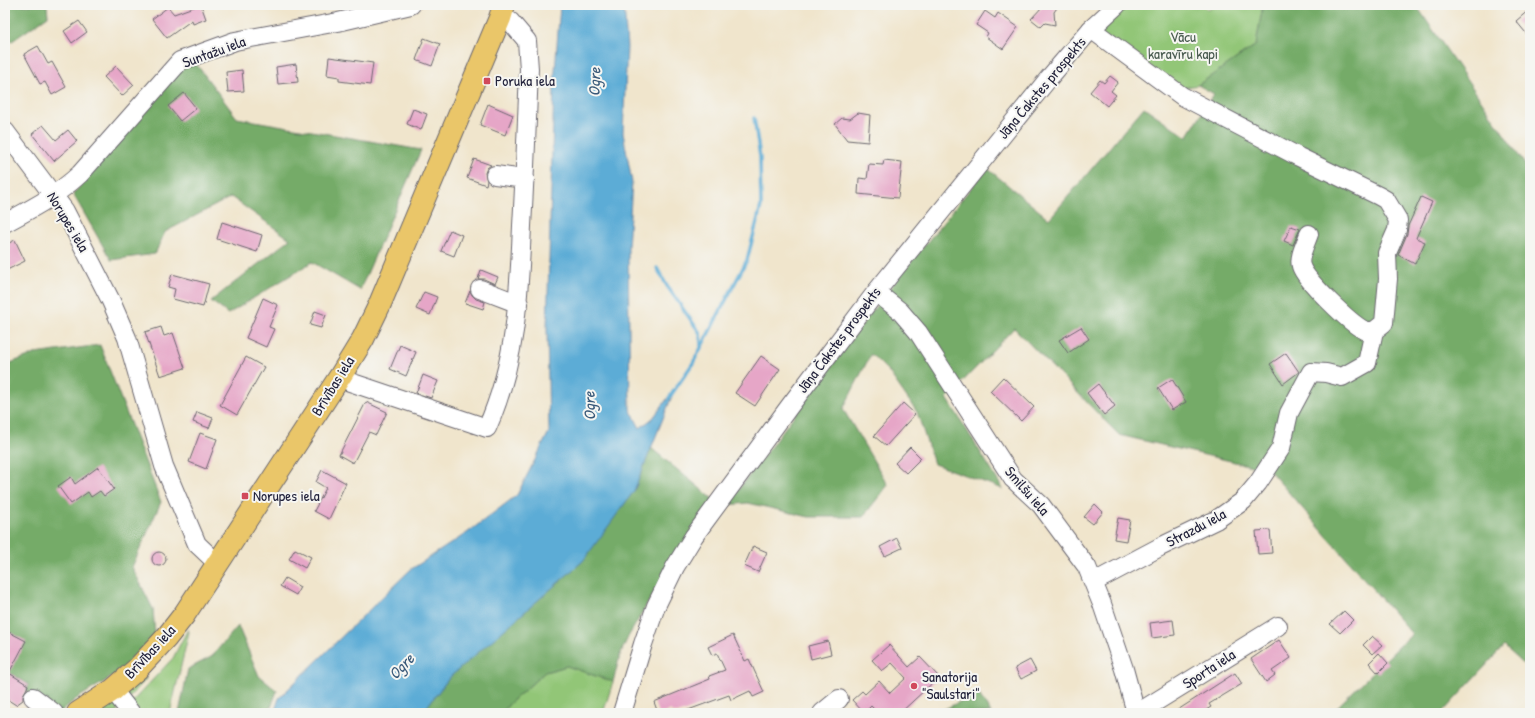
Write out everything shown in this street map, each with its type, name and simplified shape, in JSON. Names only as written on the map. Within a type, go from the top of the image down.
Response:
[{"type":"main road","name":"Brīvības iela","points":[[78,713],[113,690],[137,669],[166,638],[184,615],[341,375],[363,338],[379,306],[502,11]]},
{"type":"street","name":"Suntažu iela","points":[[5,223],[54,196],[80,174],[180,61],[235,41],[338,22],[411,5]]},
{"type":"street","name":"Jāņa Čakstes prospekts","points":[[622,713],[656,606],[675,567],[694,536],[789,406],[876,292],[1010,126],[1091,30],[1117,5]]},
{"type":"street","points":[[341,375],[350,382],[487,428],[504,385],[511,354],[518,304],[529,69],[527,41],[502,11]]},
{"type":"street","points":[[1091,30],[1178,93],[1386,200],[1398,220],[1397,230],[1387,253],[1388,279],[1384,324],[1374,331],[1365,330],[1333,305],[1307,278],[1301,267],[1300,261],[1310,234]]},
{"type":"street","name":"Norupes iela","points":[[5,131],[65,211],[111,301],[127,338],[164,466],[197,544],[217,563]]},
{"type":"street","points":[[495,175],[524,179]]},
{"type":"street","points":[[480,289],[518,304]]},
{"type":"street","name":"Smilšu iela","points":[[876,292],[900,311],[918,332],[1013,479],[1041,505],[1087,567],[1094,582],[1124,669],[1136,713]]},
{"type":"street","name":"Strazdu iela","points":[[1094,582],[1160,546],[1216,520],[1243,501],[1258,483],[1281,448],[1290,413],[1311,372],[1326,373],[1342,377],[1367,363],[1374,331]]},
{"type":"street","name":"Sporta iela","points":[[1141,713],[1144,709],[1278,626]]},
{"type":"street","points":[[113,690],[131,713]]},
{"type":"street","points":[[33,697],[54,713]]},
{"type":"street","points":[[822,713],[839,699]]},
{"type":"green space","points":[[5,5],[47,5],[48,16],[5,46]]},
{"type":"green space","name":"Vācu karavīru kapi","points":[[1129,5],[1204,5],[1208,10],[1216,5],[1263,5],[1256,45],[1198,85],[1173,90],[1096,34]]},
{"type":"green space","points":[[1263,5],[1416,5],[1530,172],[1530,670],[1504,646],[1442,713],[1331,713],[1412,634],[1269,470],[1119,435],[1014,328],[947,398],[1003,489],[934,464],[917,412],[889,372],[871,354],[843,409],[888,485],[863,517],[809,517],[748,503],[727,505],[883,297],[987,168],[1049,219],[1144,107],[1187,137],[1214,94],[1198,85],[1256,45]]},
{"type":"green space","points":[[191,57],[237,118],[421,150],[360,290],[312,262],[228,314],[211,301],[290,239],[231,197],[165,232],[155,254],[111,260],[73,194]]},
{"type":"green space","points":[[100,345],[161,502],[132,567],[153,609],[155,635],[125,669],[76,699],[59,713],[26,698],[28,684],[5,670],[5,365],[34,354]]},
{"type":"green space","points":[[651,448],[718,503],[648,603],[628,637],[620,655],[613,682],[567,666],[545,672],[509,704],[502,713],[422,713],[450,677],[634,491]]},
{"type":"green space","points":[[238,626],[259,676],[277,691],[269,713],[179,713],[188,669],[211,657]]},
{"type":"green space","points":[[188,629],[189,632],[170,713],[141,713],[131,703],[173,658]]},
{"type":"green space","points":[[567,666],[613,682],[603,713],[502,713],[509,704],[545,672]]},
{"type":"green space","points":[[146,677],[146,679],[127,700],[129,688],[134,683]]},
{"type":"green space","points":[[978,693],[991,713],[936,713]]},
{"type":"green space","points":[[109,703],[116,703],[119,708],[116,713],[93,713]]},
{"type":"water","name":"Ogre","points":[[560,5],[624,5],[627,47],[623,133],[632,182],[628,248],[630,409],[640,428],[653,418],[670,395],[672,396],[634,491],[583,561],[450,677],[422,713],[274,713],[279,698],[410,570],[467,533],[517,495],[549,432],[547,329],[554,84]]},
{"type":"building","points":[[201,5],[206,19],[193,24],[192,20],[167,38],[152,19],[168,7],[174,14]]},
{"type":"building","points":[[1044,5],[1059,5],[1054,12],[1055,25],[1045,23],[1041,27],[1031,19]]},
{"type":"building","points":[[1530,9],[1530,38],[1516,21]]},
{"type":"building","points":[[985,11],[995,18],[998,13],[1018,27],[1003,49],[986,37],[988,33],[976,25]]},
{"type":"building","points":[[79,21],[87,32],[72,43],[64,31]]},
{"type":"building","points":[[424,38],[440,44],[432,66],[416,60]]},
{"type":"building","points":[[38,46],[48,64],[52,62],[66,87],[52,95],[45,82],[40,84],[24,54]]},
{"type":"building","points":[[329,57],[373,63],[370,85],[339,81],[339,77],[327,75]]},
{"type":"building","points":[[296,64],[298,82],[278,84],[276,67]]},
{"type":"building","points":[[116,66],[134,85],[122,96],[104,77]]},
{"type":"building","points":[[242,70],[244,91],[228,92],[226,72]]},
{"type":"building","points":[[1110,76],[1118,82],[1111,91],[1116,95],[1107,106],[1090,92],[1100,80],[1104,83]]},
{"type":"building","points":[[184,93],[196,108],[180,121],[168,106]]},
{"type":"building","points":[[488,104],[513,115],[505,135],[480,125]]},
{"type":"building","points":[[413,109],[427,114],[421,130],[407,124]]},
{"type":"building","points":[[858,113],[870,115],[868,142],[847,140],[835,124],[842,118],[850,119]]},
{"type":"building","points":[[43,125],[56,140],[68,130],[77,141],[54,161],[32,134]]},
{"type":"building","points":[[474,159],[491,165],[487,168],[485,173],[487,181],[486,185],[467,178]]},
{"type":"building","points":[[884,160],[902,162],[898,198],[858,194],[859,178],[867,179],[869,164],[883,165]]},
{"type":"building","points":[[1421,197],[1432,202],[1416,238],[1425,242],[1415,264],[1398,255],[1407,234],[1408,226]]},
{"type":"building","points":[[222,222],[262,235],[257,252],[217,239]]},
{"type":"building","points":[[1291,226],[1300,229],[1293,245],[1284,241]]},
{"type":"building","points":[[450,230],[462,235],[454,256],[441,251]]},
{"type":"building","points":[[15,240],[25,261],[5,271],[5,245]]},
{"type":"building","points":[[481,270],[498,277],[495,284],[484,279],[478,279]]},
{"type":"building","points":[[172,274],[209,284],[203,307],[173,299],[175,289],[168,287]]},
{"type":"building","points":[[470,291],[476,299],[485,302],[483,309],[465,303]]},
{"type":"building","points":[[424,292],[437,297],[430,315],[416,309]]},
{"type":"building","points":[[263,298],[278,305],[269,327],[274,329],[266,347],[246,338]]},
{"type":"building","points":[[315,311],[326,315],[321,328],[310,325]]},
{"type":"building","points":[[161,327],[164,336],[173,333],[185,368],[160,376],[145,332]]},
{"type":"building","points":[[1081,327],[1089,339],[1068,353],[1059,340]]},
{"type":"building","points":[[400,345],[416,352],[406,376],[390,369]]},
{"type":"building","points":[[1286,353],[1299,372],[1283,384],[1270,364]]},
{"type":"building","points":[[761,356],[780,369],[755,406],[735,393]]},
{"type":"building","points":[[246,357],[264,367],[237,415],[220,405]]},
{"type":"building","points":[[423,375],[438,381],[431,398],[416,393]]},
{"type":"building","points":[[1003,377],[1034,407],[1021,421],[990,391]]},
{"type":"building","points":[[1172,379],[1186,402],[1172,410],[1158,388]]},
{"type":"building","points":[[1098,384],[1115,406],[1104,415],[1087,393]]},
{"type":"building","points":[[366,402],[387,412],[376,435],[369,432],[353,463],[339,455]]},
{"type":"building","points":[[903,403],[915,414],[886,446],[874,436]]},
{"type":"building","points":[[197,412],[213,418],[209,428],[193,422]]},
{"type":"building","points":[[200,433],[217,439],[206,469],[189,462]]},
{"type":"building","points":[[910,447],[921,458],[906,473],[895,463]]},
{"type":"building","points":[[98,467],[114,489],[104,496],[100,491],[91,497],[88,492],[71,504],[58,486],[71,477],[75,484]]},
{"type":"building","points":[[322,470],[346,483],[329,519],[314,511],[326,488],[316,482]]},
{"type":"building","points":[[1095,504],[1103,512],[1093,524],[1084,517]]},
{"type":"building","points":[[1118,518],[1130,520],[1126,541],[1114,539]]},
{"type":"building","points":[[1270,530],[1272,553],[1258,554],[1256,531]]},
{"type":"building","points":[[897,538],[902,548],[885,556],[880,547]]},
{"type":"building","points":[[753,546],[767,552],[758,572],[744,566]]},
{"type":"building","points":[[295,549],[311,557],[305,568],[289,559]]},
{"type":"building","points":[[159,552],[164,554],[166,559],[164,564],[159,566],[154,564],[152,559],[154,554]]},
{"type":"building","points":[[285,578],[300,587],[296,595],[280,586]]},
{"type":"building","points":[[1344,611],[1353,620],[1340,633],[1330,624]]},
{"type":"building","points":[[1173,620],[1175,635],[1152,638],[1150,623]]},
{"type":"building","points":[[5,630],[26,641],[9,673],[28,685],[23,695],[23,700],[16,705],[5,698]]},
{"type":"building","points":[[733,635],[745,661],[749,659],[764,692],[753,697],[750,691],[731,700],[729,695],[680,713],[672,713],[671,710],[664,713],[658,713],[654,702],[710,679],[709,676],[725,670],[717,653],[712,655],[708,647]]},
{"type":"building","points":[[1372,636],[1382,645],[1372,654],[1363,645]]},
{"type":"building","points":[[1279,640],[1291,658],[1272,671],[1275,675],[1266,682],[1251,659]]},
{"type":"building","points":[[828,641],[831,654],[811,659],[808,646]]},
{"type":"building","name":"Sanatorija \"Saulstari\"","points":[[889,645],[909,667],[920,657],[939,677],[900,713],[878,713],[871,706],[864,713],[852,700],[862,691],[865,694],[879,681],[890,693],[906,678],[892,663],[882,671],[872,660]]},
{"type":"building","points":[[1379,653],[1388,663],[1378,673],[1369,663]]},
{"type":"building","points":[[1030,660],[1036,671],[1021,679],[1015,668]]},
{"type":"building","points":[[1235,673],[1242,684],[1209,704],[1211,707],[1201,713],[1173,713]]},
{"type":"waterway","points":[[669,398],[693,363],[747,260],[761,206],[760,157],[754,118]]},
{"type":"waterway","points":[[657,268],[667,286],[700,333],[701,346]]},
{"type":"place","name":"Poruka iela","points":[[487,81]]},
{"type":"place","name":"Norupes iela","points":[[245,496]]},
{"type":"place","name":"Sanatorija \"Saulstari\"","points":[[914,686]]}]
